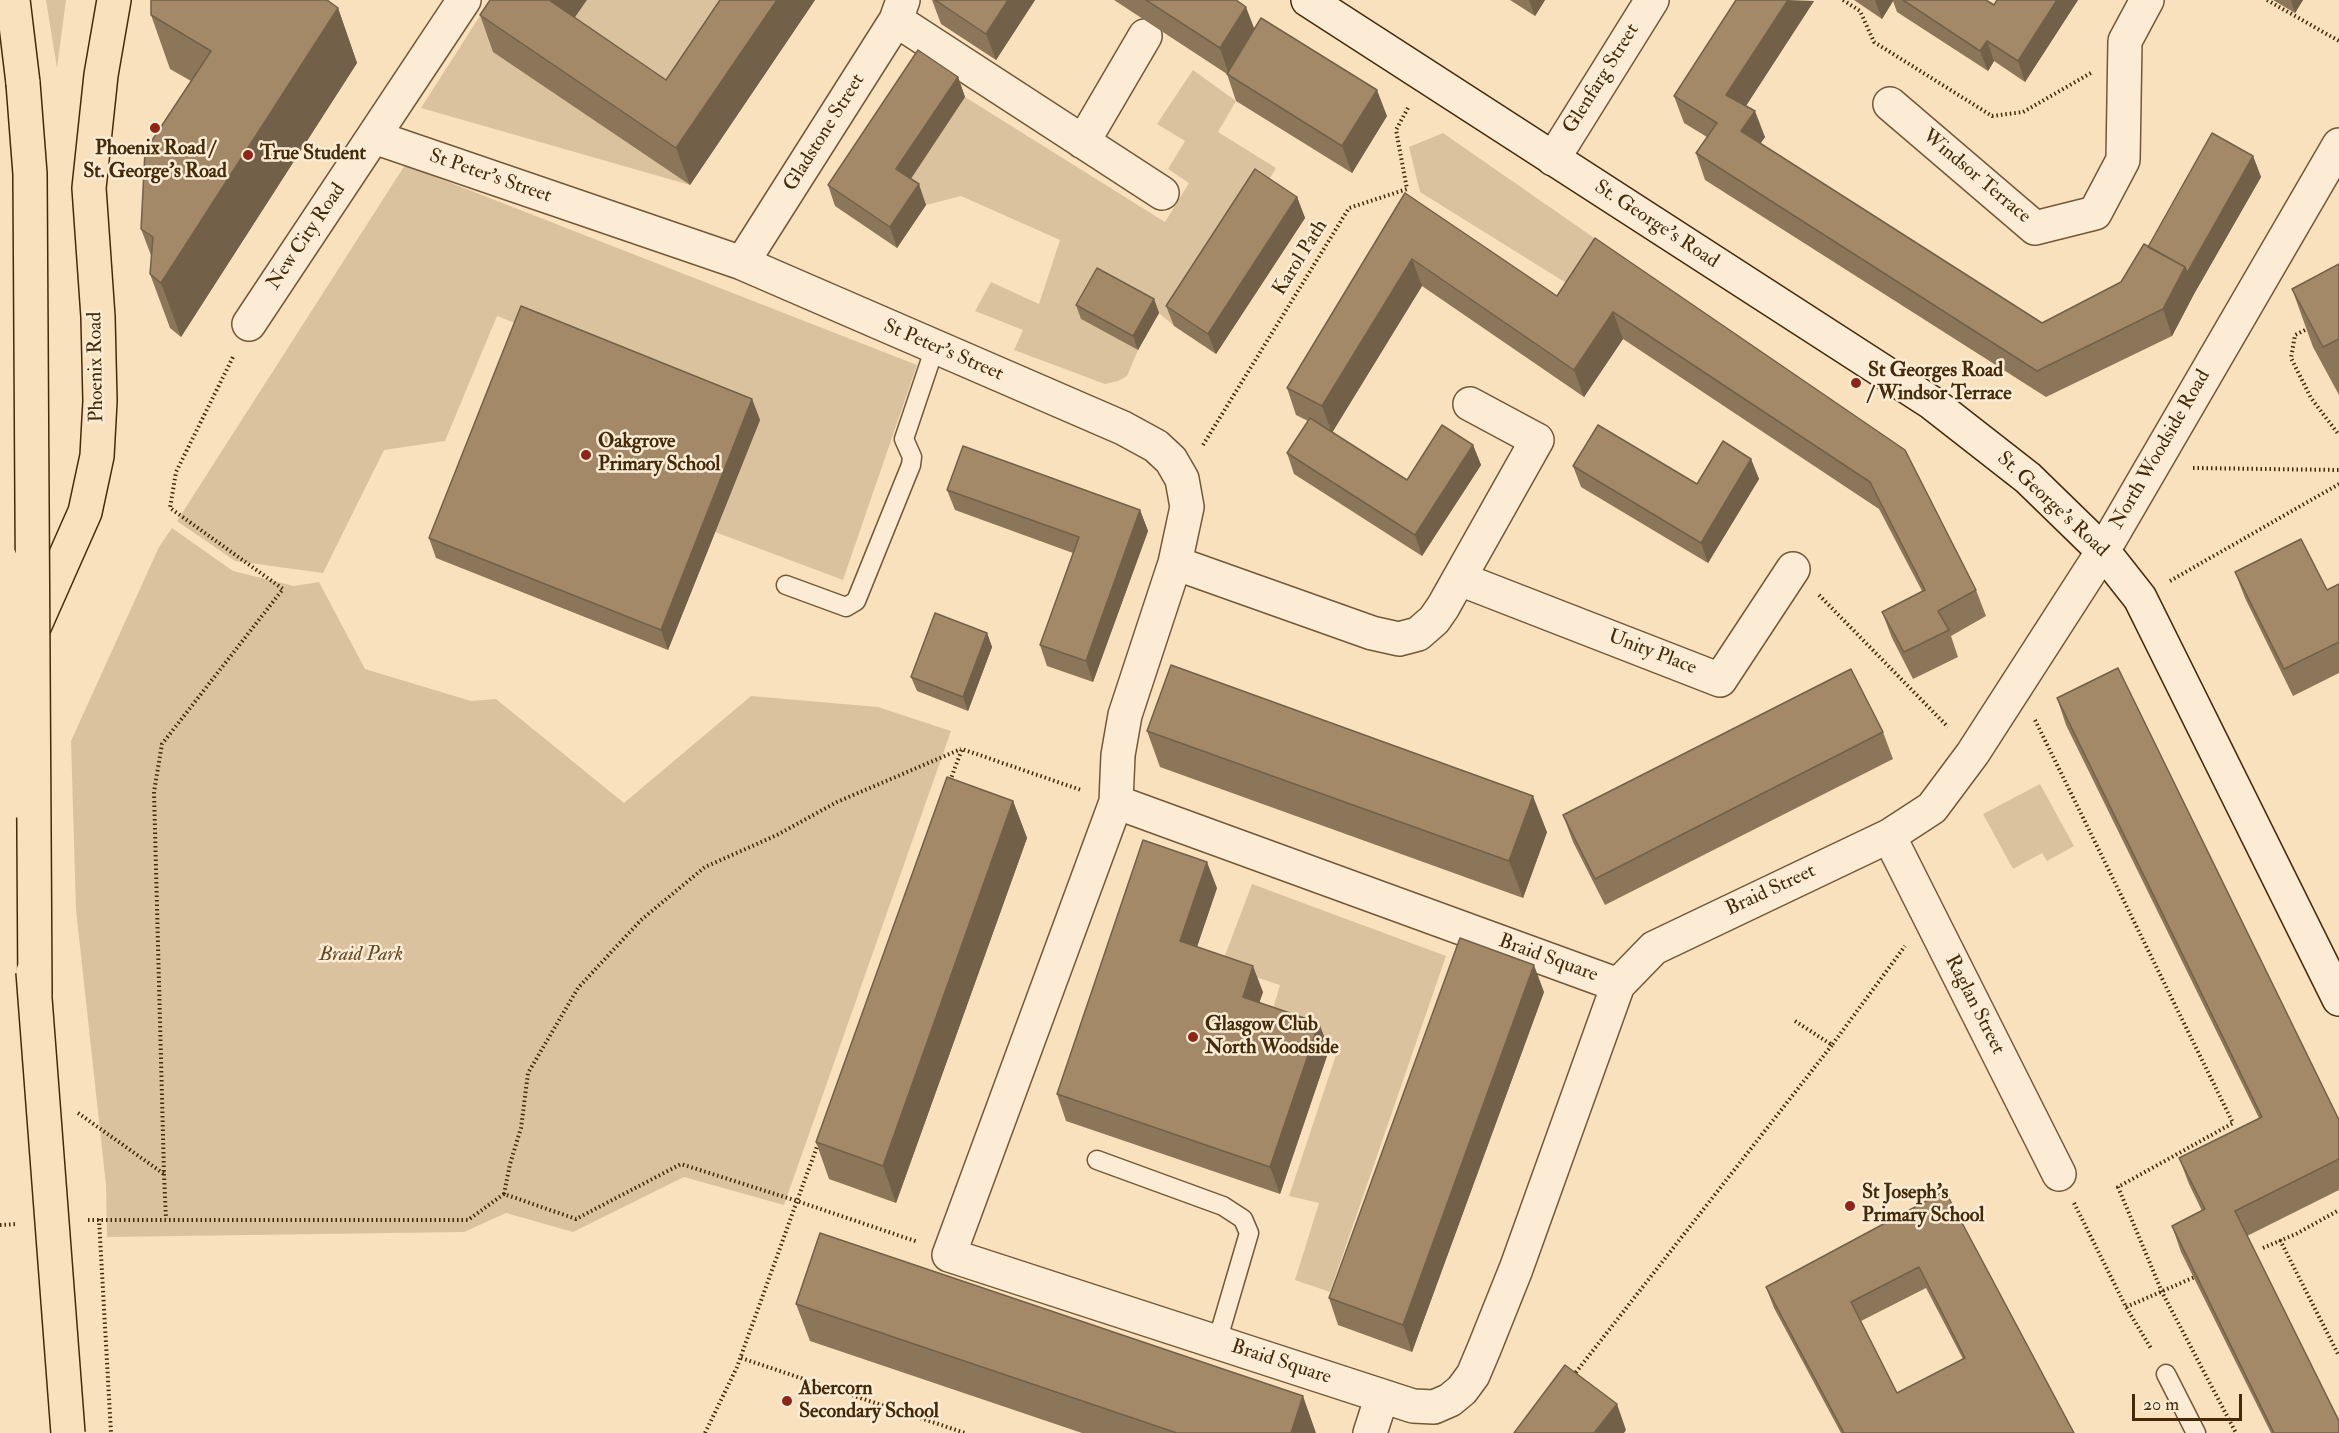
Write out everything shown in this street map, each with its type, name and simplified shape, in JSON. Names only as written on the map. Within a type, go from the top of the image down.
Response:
[{"type":"main road","points":[[13,0],[23,83],[30,174],[35,994]]},
{"type":"main road","name":"Phoenix Road","points":[[0,716],[24,649],[85,512],[97,456],[98,317],[89,188],[101,75],[114,0]]},
{"type":"main road","points":[[0,558],[9,744],[35,994],[68,1433]]},
{"type":"street","name":"New City Road","points":[[249,324],[464,0]]},
{"type":"street","name":"St. George's Road","points":[[1308,0],[1932,403],[2028,478],[2103,551],[2140,598],[2339,999]]},
{"type":"street","name":"Glenfarg Street","points":[[1553,159],[1652,0]]},
{"type":"street","name":"Windsor Terrace","points":[[1890,104],[2035,228],[2095,213],[2122,160],[2125,40],[2147,0]]},
{"type":"street","points":[[900,10],[1083,142],[1162,193]]},
{"type":"street","name":"Gladstone Street","points":[[742,263],[900,10]]},
{"type":"street","points":[[1083,142],[1145,36]]},
{"type":"street","name":"St Peter's Street","points":[[374,137],[742,263],[1123,428],[1156,446],[1171,460],[1182,479],[1186,507],[1174,563],[1125,715],[1118,754],[1116,802]]},
{"type":"street","name":"North Woodside Road","points":[[1932,808],[1973,753],[2103,551],[2339,145]]},
{"type":"street","points":[[1174,563],[1372,633],[1399,639],[1418,634],[1434,620],[1460,579],[1537,440],[1470,404]]},
{"type":"street","name":"Unity Place","points":[[1460,579],[1720,680],[1793,569]]},
{"type":"street","points":[[949,1255],[1116,802]]},
{"type":"street","name":"Braid Square","points":[[949,1255],[1413,1406],[1434,1407],[1450,1400],[1462,1390],[1473,1375],[1516,1269],[1618,985],[1116,802]]},
{"type":"street","name":"Braid Street","points":[[1618,985],[1654,948],[1889,836],[1932,808]]},
{"type":"street","name":"Raglan Street","points":[[1889,836],[2059,1174]]},
{"type":"street","points":[[1370,1433],[1382,1396]]},
{"type":"lane","points":[[786,585],[846,607],[856,601],[911,465],[912,457],[904,440],[935,347]]},
{"type":"lane","points":[[1097,1160],[1223,1206],[1243,1219],[1249,1233],[1217,1342]]},
{"type":"lane","points":[[2166,1374],[2196,1433]]},
{"type":"path","points":[[1843,0],[1860,11],[1874,42],[1992,116],[2023,112],[2125,54]]},
{"type":"path","points":[[2267,0],[2339,41]]},
{"type":"path","name":"Karol Path","points":[[1182,479],[1349,208],[1407,189],[1396,130],[1426,76]]},
{"type":"path","points":[[166,1219],[154,792],[162,744],[283,589],[170,508],[176,472],[249,324]]},
{"type":"path","points":[[2313,326],[2295,335],[2290,358],[2311,398],[2339,435]]},
{"type":"path","points":[[2150,468],[2339,471]]},
{"type":"path","points":[[2140,598],[2339,484]]},
{"type":"path","points":[[1793,569],[1973,753]]},
{"type":"path","points":[[2017,684],[2234,1123],[2118,1187],[2162,1292],[2236,1433]]},
{"type":"path","points":[[950,782],[962,749]]},
{"type":"path","points":[[111,1433],[99,1219],[468,1220],[504,1194],[521,1128],[528,1073],[578,988],[641,920],[705,867],[777,835],[837,802],[962,749],[1116,802]]},
{"type":"path","points":[[1572,1378],[1832,1045],[1929,914]]},
{"type":"path","points":[[1795,1021],[1832,1045]]},
{"type":"path","points":[[73,1109],[164,1174]]},
{"type":"path","points":[[705,1433],[741,1358],[821,1135]]},
{"type":"path","points":[[504,1194],[576,1219],[681,1164],[891,1232],[949,1255]]},
{"type":"path","points":[[2059,1174],[2126,1307],[2166,1374]]},
{"type":"path","points":[[2263,1248],[2339,1210]]},
{"type":"path","points":[[2280,1240],[2339,1356]]},
{"type":"path","points":[[2126,1307],[2201,1275]]},
{"type":"path","points":[[741,1358],[965,1433]]},
{"type":"green space","points":[[46,0],[66,0],[57,68]]},
{"type":"green space","points":[[490,0],[494,52],[690,185],[421,108]]},
{"type":"green space","points":[[587,0],[758,0],[679,116],[562,36]]},
{"type":"green space","points":[[1193,70],[1236,101],[1218,132],[1276,168],[1263,190],[1174,326],[1159,313],[1081,319],[1138,350],[1127,376],[1105,384],[1014,350],[1023,330],[975,311],[991,282],[1039,304],[1060,240],[961,196],[926,205],[903,190],[965,97],[1165,222],[1189,183],[1168,169],[1185,141],[1157,124]]},
{"type":"green space","points":[[1443,133],[1600,242],[1571,286],[1420,192],[1409,147]]},
{"type":"green space","points":[[405,165],[917,365],[843,580],[715,532],[759,419],[497,316],[445,441],[384,450],[323,573],[235,561],[177,521]]},
{"type":"green space","name":"Braid Park","points":[[172,528],[233,571],[294,586],[319,582],[365,669],[471,701],[496,699],[624,803],[751,696],[878,707],[951,731],[784,1205],[684,1177],[573,1232],[506,1213],[464,1232],[107,1237],[106,1185],[76,910],[71,741],[159,547]]},
{"type":"green space","points":[[2040,784],[2074,846],[2047,861],[2042,853],[2013,869],[1983,814]]},
{"type":"green space","points":[[1252,884],[1446,956],[1330,1292],[1295,1280],[1319,1203],[1289,1196],[1340,1043],[1270,1019],[1280,985],[1221,966]]},
{"type":"building","points":[[151,0],[327,0],[338,8],[161,283],[150,274],[153,237],[141,229],[145,151],[211,51],[151,15]]},
{"type":"building","points":[[490,0],[549,0],[666,80],[720,0],[777,0],[676,148],[480,15]]},
{"type":"building","points":[[935,0],[1008,0],[986,34]]},
{"type":"building","points":[[1146,0],[1236,0],[1246,7],[1220,48]]},
{"type":"building","points":[[1736,0],[1788,0],[1726,95],[1755,111],[1741,131],[2042,323],[2121,282],[2144,244],[2185,267],[2163,309],[2037,371],[1696,153],[1717,123],[1674,96]]},
{"type":"building","points":[[1903,0],[1986,0],[1994,5],[1997,0],[2057,0],[2018,61],[1987,41],[1980,51]]},
{"type":"building","points":[[1261,18],[1377,90],[1342,146],[1227,74]]},
{"type":"building","points":[[918,50],[958,77],[896,169],[919,184],[890,227],[828,185]]},
{"type":"building","points":[[2212,133],[2253,156],[2187,273],[2185,267],[2148,247]]},
{"type":"building","points":[[1255,169],[1297,197],[1208,334],[1166,306]]},
{"type":"building","points":[[1405,193],[1557,296],[1595,238],[1905,450],[1976,590],[1938,611],[1949,630],[1904,652],[1882,612],[1925,590],[1870,482],[1613,312],[1574,370],[1412,259],[1322,406],[1287,388]]},
{"type":"building","points":[[2339,264],[2339,339],[2323,347],[2292,289]]},
{"type":"building","points":[[1097,268],[1154,299],[1133,336],[1076,305]]},
{"type":"building","points":[[521,306],[752,399],[661,630],[429,538]]},
{"type":"building","points":[[1310,418],[1407,480],[1442,425],[1473,445],[1415,535],[1287,453]]},
{"type":"building","points":[[1598,425],[1697,484],[1723,441],[1751,459],[1701,543],[1573,466]]},
{"type":"building","points":[[963,446],[1140,510],[1086,661],[1040,645],[1079,537],[947,490]]},
{"type":"building","points":[[2301,539],[2327,590],[2339,584],[2339,642],[2284,669],[2235,572]]},
{"type":"building","points":[[935,613],[987,633],[963,697],[911,677]]},
{"type":"building","points":[[1171,665],[1533,796],[1509,861],[1147,731]]},
{"type":"building","points":[[2118,668],[2339,1120],[2339,1159],[2235,1211],[2339,1421],[2339,1433],[2274,1433],[2172,1226],[2205,1209],[2179,1158],[2262,1117],[2057,698]]},
{"type":"building","points":[[1851,669],[1883,732],[1595,879],[1563,815]]},
{"type":"building","points":[[947,777],[1013,801],[883,1166],[816,1142]]},
{"type":"building","name":"Glasgow Club North Woodside","points":[[1143,840],[1207,862],[1180,941],[1253,966],[1243,997],[1319,1023],[1270,1167],[1057,1094]]},
{"type":"building","points":[[1460,938],[1534,965],[1403,1325],[1329,1298]]},
{"type":"building","points":[[1945,1191],[2074,1433],[1844,1433],[1766,1287]],"holes":[[[1919,1267],[1965,1358],[1897,1393],[1851,1302]]]},
{"type":"building","points":[[820,1233],[1303,1396],[1291,1433],[1177,1433],[796,1304]]},
{"type":"building","points":[[1565,1365],[1617,1404],[1594,1433],[1514,1433]]},
{"type":"place","name":"Phoenix Road / St. George's Road","points":[[155,128]]},
{"type":"place","name":"True Student","points":[[248,155]]},
{"type":"place","name":"St Georges Road / Windsor Terrace","points":[[1856,383]]},
{"type":"place","name":"Oakgrove Primary School","points":[[586,455]]},
{"type":"place","name":"Glasgow Club North Woodside","points":[[1193,1037]]},
{"type":"place","name":"St Joseph's Primary School","points":[[1850,1206]]},
{"type":"place","name":"Abercorn Secondary School","points":[[787,1401]]}]
